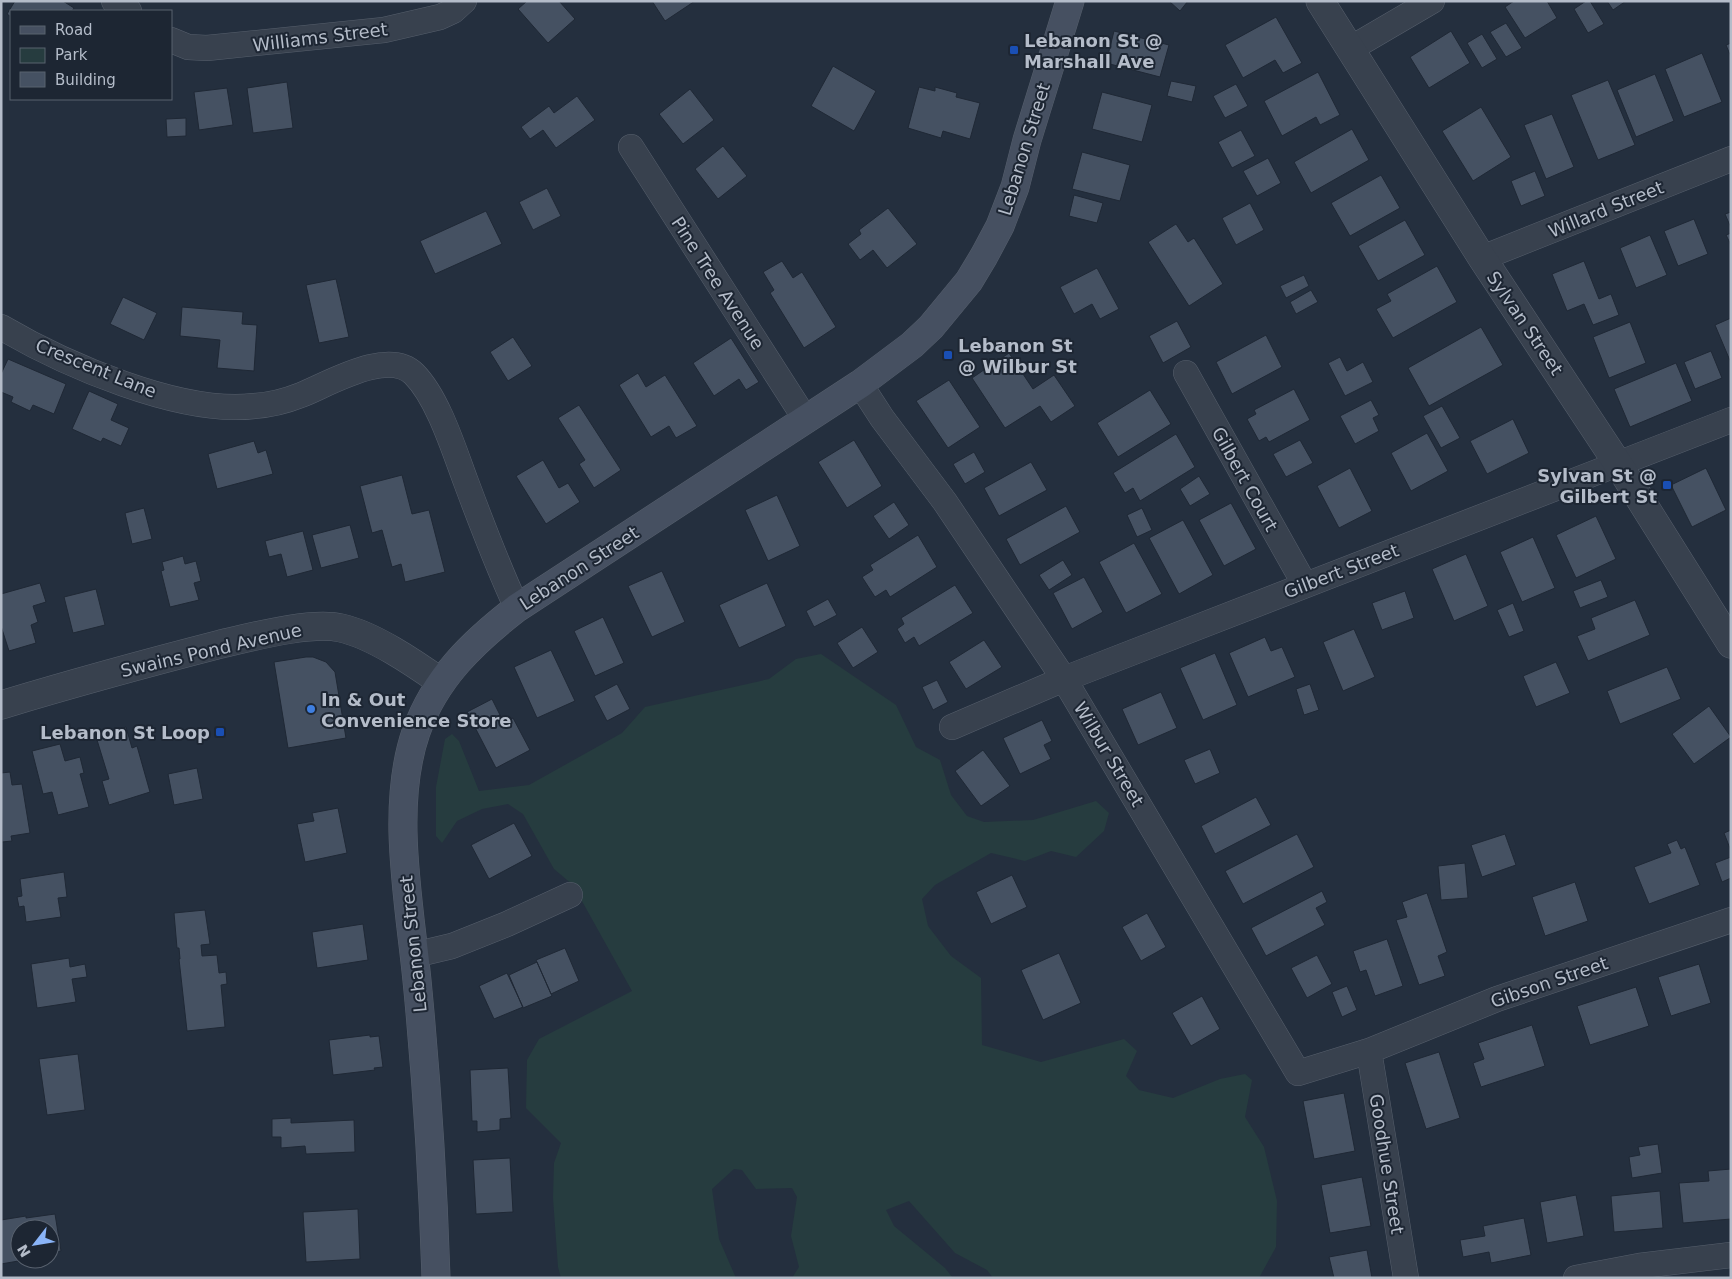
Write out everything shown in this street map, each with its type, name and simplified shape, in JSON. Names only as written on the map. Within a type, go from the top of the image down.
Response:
[{"type":"main road","name":"Lebanon Street","points":[[436,1278],[427,1088],[406,871],[404,830],[405,788],[411,751],[416,733],[431,698],[459,659],[477,641],[517,608],[860,384],[906,350],[931,327],[969,281],[1000,226],[1015,187],[1027,140],[1070,1]]},
{"type":"street","points":[[114,1],[128,10]]},
{"type":"street","name":"Williams Street","points":[[172,40],[188,47],[207,48],[384,30],[440,17],[453,11],[464,1]]},
{"type":"street","name":"Sylvan Street","points":[[1320,1],[1482,258],[1618,464],[1731,644]]},
{"type":"street","points":[[1350,49],[1432,1]]},
{"type":"street","name":"Pine Tree Avenue","points":[[631,147],[806,420]]},
{"type":"street","name":"Willard Street","points":[[1482,258],[1731,159]]},
{"type":"street","name":"Crescent Lane","points":[[1,326],[71,362],[126,384],[166,397],[219,407],[247,407],[275,403],[302,395],[363,370],[381,365],[402,366],[414,373],[441,418],[451,440],[497,566],[517,608]]},
{"type":"street","name":"Gilbert Court","points":[[1186,373],[1305,585]]},
{"type":"street","name":"Wilbur Street","points":[[860,384],[882,418],[945,502],[1064,679],[1298,1073],[1369,1051]]},
{"type":"street","name":"Gilbert Street","points":[[952,727],[1064,679],[1731,420]]},
{"type":"street","name":"Swains Pond Avenue","points":[[1,705],[175,655],[282,631],[317,627],[341,627],[361,635],[404,657],[441,682]]},
{"type":"street","points":[[414,955],[452,946],[507,924],[570,895]]},
{"type":"street","name":"Gibson Street","points":[[1369,1051],[1497,999],[1731,920]]},
{"type":"street","name":"Goodhue Street","points":[[1369,1051],[1406,1278]]},
{"type":"street","points":[[1576,1278],[1639,1266],[1731,1255]]},
{"type":"green space","points":[[821,654],[896,705],[916,747],[940,760],[951,795],[967,816],[984,822],[1033,820],[1096,801],[1109,813],[1104,831],[1076,857],[1051,851],[1025,861],[991,853],[935,885],[922,899],[928,926],[951,956],[981,978],[982,1045],[1041,1062],[1124,1039],[1137,1051],[1126,1076],[1139,1090],[1173,1098],[1220,1079],[1245,1074],[1252,1080],[1245,1117],[1264,1147],[1277,1201],[1276,1247],[1259,1278],[993,1278],[987,1270],[955,1253],[909,1201],[886,1210],[894,1226],[945,1268],[953,1278],[792,1278],[799,1267],[791,1236],[797,1197],[792,1188],[756,1189],[742,1170],[734,1169],[712,1189],[719,1239],[736,1278],[561,1278],[558,1267],[553,1198],[554,1163],[561,1143],[526,1108],[527,1060],[539,1039],[632,991],[573,885],[554,869],[523,814],[508,804],[482,809],[457,821],[442,843],[436,836],[436,787],[445,739],[452,734],[459,741],[479,791],[529,785],[622,733],[645,707],[769,679],[796,659]]},
{"type":"building","points":[[15,1],[63,1],[74,8],[73,10],[10,10],[10,16],[7,14]]},
{"type":"building","points":[[527,1],[559,1],[575,19],[548,43],[518,9]]},
{"type":"building","points":[[652,1],[695,1],[665,21]]},
{"type":"building","points":[[1169,1],[1188,1],[1180,11]]},
{"type":"building","points":[[1514,1],[1547,1],[1557,18],[1525,38],[1505,7]]},
{"type":"building","points":[[1586,1],[1590,1],[1604,24],[1588,33],[1574,9]]},
{"type":"building","points":[[1607,1],[1626,1],[1613,10]]},
{"type":"building","points":[[1276,17],[1302,63],[1283,73],[1275,60],[1243,78],[1225,45]]},
{"type":"building","points":[[1506,23],[1522,48],[1506,57],[1490,32]]},
{"type":"building","points":[[1114,31],[1169,45],[1160,77],[1106,63]]},
{"type":"building","points":[[1451,31],[1470,63],[1429,88],[1410,57]]},
{"type":"building","points":[[1482,34],[1497,59],[1482,68],[1467,43]]},
{"type":"building","points":[[1731,43],[1731,57],[1726,45]]},
{"type":"building","points":[[1702,53],[1722,102],[1684,117],[1665,69]]},
{"type":"building","points":[[833,66],[876,91],[854,131],[811,106]]},
{"type":"building","points":[[1318,72],[1340,115],[1320,125],[1316,117],[1282,136],[1264,101]]},
{"type":"building","points":[[1655,74],[1674,121],[1636,137],[1617,90]]},
{"type":"building","points":[[1608,80],[1635,145],[1598,160],[1571,95]]},
{"type":"building","points":[[1171,81],[1196,86],[1192,102],[1167,96]]},
{"type":"building","points":[[287,82],[293,128],[253,133],[247,88]]},
{"type":"building","points":[[1236,84],[1248,106],[1225,118],[1213,96]]},
{"type":"building","points":[[919,87],[935,91],[935,87],[957,93],[956,97],[980,103],[970,139],[943,131],[941,138],[908,128]]},
{"type":"building","points":[[227,88],[233,125],[199,130],[194,92]]},
{"type":"building","points":[[690,89],[714,120],[683,144],[659,114]]},
{"type":"building","points":[[1102,92],[1152,105],[1142,142],[1092,129]]},
{"type":"building","points":[[577,96],[595,120],[556,148],[543,130],[530,139],[521,127],[549,106],[554,113]]},
{"type":"building","points":[[1481,107],[1511,157],[1473,181],[1442,131]]},
{"type":"building","points":[[1552,114],[1574,167],[1546,179],[1524,125]]},
{"type":"building","points":[[186,118],[186,136],[167,137],[166,119]]},
{"type":"building","points":[[1352,129],[1369,160],[1311,193],[1294,162]]},
{"type":"building","points":[[1241,130],[1255,156],[1232,168],[1218,142]]},
{"type":"building","points":[[723,146],[747,176],[718,199],[695,169]]},
{"type":"building","points":[[1082,152],[1130,165],[1120,201],[1072,189]]},
{"type":"building","points":[[1268,158],[1281,183],[1257,196],[1243,171]]},
{"type":"building","points":[[1535,171],[1545,196],[1521,206],[1511,181]]},
{"type":"building","points":[[1381,175],[1400,208],[1350,236],[1331,203]]},
{"type":"building","points":[[547,188],[561,216],[533,230],[519,202]]},
{"type":"building","points":[[1074,195],[1103,203],[1097,223],[1069,216]]},
{"type":"building","points":[[1250,203],[1264,230],[1236,245],[1222,218]]},
{"type":"building","points":[[888,208],[917,244],[887,268],[873,250],[860,260],[848,244],[861,234],[859,230]]},
{"type":"building","points":[[486,211],[502,244],[435,274],[420,241]]},
{"type":"building","points":[[1731,212],[1731,228],[1725,214]]},
{"type":"building","points":[[1694,219],[1708,254],[1678,266],[1664,231]]},
{"type":"building","points":[[1405,220],[1425,255],[1378,281],[1358,246]]},
{"type":"building","points":[[1176,224],[1188,242],[1194,238],[1223,284],[1189,306],[1148,242]]},
{"type":"building","points":[[1731,233],[1731,245],[1726,235]]},
{"type":"building","points":[[1650,235],[1667,275],[1636,288],[1620,248]]},
{"type":"building","points":[[782,261],[793,278],[802,272],[836,327],[804,348],[770,293],[774,290],[763,272]]},
{"type":"building","points":[[1584,261],[1599,299],[1611,294],[1619,315],[1593,325],[1584,304],[1567,311],[1552,274]]},
{"type":"building","points":[[1437,266],[1457,302],[1393,338],[1376,309],[1391,301],[1387,294]]},
{"type":"building","points":[[1097,268],[1119,309],[1100,319],[1092,304],[1074,314],[1060,287]]},
{"type":"building","points":[[1304,275],[1309,286],[1286,298],[1280,286]]},
{"type":"building","points":[[336,279],[349,337],[319,343],[306,285]]},
{"type":"building","points":[[1311,290],[1318,302],[1296,314],[1290,302]]},
{"type":"building","points":[[123,297],[157,313],[144,340],[110,324]]},
{"type":"building","points":[[182,307],[243,312],[242,324],[257,325],[254,371],[217,368],[220,340],[180,336]]},
{"type":"building","points":[[1731,318],[1731,363],[1715,325]]},
{"type":"building","points":[[1177,321],[1191,347],[1163,363],[1149,336]]},
{"type":"building","points":[[1630,322],[1646,363],[1609,378],[1593,337]]},
{"type":"building","points":[[1481,327],[1503,365],[1429,406],[1408,368]]},
{"type":"building","points":[[1266,335],[1282,367],[1232,394],[1216,362]]},
{"type":"building","points":[[513,337],[532,366],[508,381],[490,352]]},
{"type":"building","points":[[731,338],[759,382],[746,390],[739,379],[714,396],[693,363]]},
{"type":"building","points":[[1711,351],[1722,378],[1695,389],[1684,362]]},
{"type":"building","points":[[1009,353],[1033,389],[1054,375],[1075,406],[1051,422],[1040,406],[1005,428],[972,378]]},
{"type":"building","points":[[1340,357],[1347,371],[1363,362],[1373,382],[1345,396],[1328,363]]},
{"type":"building","points":[[8,359],[66,384],[54,414],[33,405],[30,411],[11,402],[13,397],[1,392],[1,374]]},
{"type":"building","points":[[1676,363],[1692,401],[1630,427],[1614,389]]},
{"type":"building","points":[[638,373],[646,387],[665,375],[697,426],[676,438],[669,426],[651,437],[619,385]]},
{"type":"building","points":[[949,380],[980,427],[948,448],[916,401]]},
{"type":"building","points":[[1294,389],[1310,420],[1269,442],[1266,437],[1259,441],[1247,419],[1256,414],[1254,410]]},
{"type":"building","points":[[1150,390],[1171,424],[1118,457],[1097,423]]},
{"type":"building","points":[[89,391],[118,404],[111,420],[129,428],[121,446],[103,438],[101,442],[72,429]]},
{"type":"building","points":[[1371,400],[1379,415],[1373,418],[1379,431],[1355,444],[1340,416]]},
{"type":"building","points":[[579,405],[621,470],[594,488],[579,464],[585,460],[558,418]]},
{"type":"building","points":[[1442,406],[1460,438],[1441,448],[1423,416]]},
{"type":"building","points":[[1513,419],[1529,453],[1487,474],[1470,441]]},
{"type":"building","points":[[1427,433],[1448,471],[1411,491],[1391,453]]},
{"type":"building","points":[[1176,434],[1195,467],[1140,501],[1133,488],[1125,493],[1113,473]]},
{"type":"building","points":[[854,440],[882,486],[847,508],[818,462]]},
{"type":"building","points":[[1300,440],[1313,463],[1286,477],[1273,454]]},
{"type":"building","points":[[254,441],[258,453],[266,450],[273,474],[217,489],[208,454]]},
{"type":"building","points":[[974,452],[985,472],[965,484],[953,464]]},
{"type":"building","points":[[543,460],[559,488],[568,483],[580,502],[546,524],[516,476]]},
{"type":"building","points":[[1031,462],[1047,490],[999,516],[984,488]]},
{"type":"building","points":[[1350,468],[1372,511],[1339,528],[1317,486]]},
{"type":"building","points":[[1706,468],[1726,510],[1692,527],[1671,485]]},
{"type":"building","points":[[402,475],[412,514],[429,510],[445,572],[405,582],[401,564],[392,567],[382,530],[372,533],[360,486]]},
{"type":"building","points":[[1199,476],[1210,494],[1190,506],[1180,489]]},
{"type":"building","points":[[777,495],[800,546],[768,561],[745,510]]},
{"type":"building","points":[[894,502],[909,525],[889,539],[873,516]]},
{"type":"building","points":[[1231,503],[1256,549],[1224,566],[1199,520]]},
{"type":"building","points":[[1066,506],[1080,532],[1020,565],[1006,539]]},
{"type":"building","points":[[144,508],[152,539],[132,544],[125,513]]},
{"type":"building","points":[[1142,508],[1152,530],[1137,537],[1127,515]]},
{"type":"building","points":[[1596,516],[1616,559],[1576,578],[1556,535]]},
{"type":"building","points":[[1183,520],[1213,575],[1179,594],[1149,538]]},
{"type":"building","points":[[350,525],[359,558],[321,568],[312,535]]},
{"type":"building","points":[[303,531],[313,570],[287,577],[281,554],[269,557],[265,541]]},
{"type":"building","points":[[918,535],[937,567],[890,597],[886,590],[875,597],[862,577],[873,570],[870,565]]},
{"type":"building","points":[[1533,537],[1555,588],[1522,602],[1500,552]]},
{"type":"building","points":[[1134,543],[1162,594],[1126,613],[1099,562]]},
{"type":"building","points":[[1466,554],[1488,606],[1454,621],[1432,569]]},
{"type":"building","points":[[183,556],[185,564],[196,561],[201,581],[194,583],[199,600],[170,607],[161,571],[164,570],[162,562]]},
{"type":"building","points":[[1063,560],[1072,575],[1049,590],[1039,575]]},
{"type":"building","points":[[662,571],[685,622],[652,637],[628,586]]},
{"type":"building","points":[[1084,577],[1103,612],[1072,629],[1053,593]]},
{"type":"building","points":[[1601,580],[1608,597],[1580,608],[1573,591]]},
{"type":"building","points":[[40,583],[46,602],[33,606],[38,622],[31,625],[36,643],[9,651],[1,626],[1,594]]},
{"type":"building","points":[[767,583],[786,626],[739,648],[719,605]]},
{"type":"building","points":[[955,585],[973,613],[919,646],[914,637],[905,643],[897,629],[904,624],[901,618]]},
{"type":"building","points":[[96,589],[105,625],[73,633],[64,597]]},
{"type":"building","points":[[1405,591],[1414,618],[1382,630],[1372,603]]},
{"type":"building","points":[[828,599],[837,615],[814,627],[806,611]]},
{"type":"building","points":[[1635,600],[1650,635],[1588,661],[1577,636],[1595,629],[1591,618]]},
{"type":"building","points":[[1513,603],[1524,631],[1509,637],[1497,610]]},
{"type":"building","points":[[603,617],[624,663],[595,676],[574,631]]},
{"type":"building","points":[[862,627],[878,652],[853,668],[837,643]]},
{"type":"building","points":[[1354,629],[1375,677],[1343,691],[1323,642]]},
{"type":"building","points":[[1265,637],[1271,651],[1282,647],[1295,677],[1248,697],[1229,653]]},
{"type":"building","points":[[984,640],[1002,667],[966,689],[949,662]]},
{"type":"building","points":[[551,650],[575,701],[537,718],[514,667]]},
{"type":"building","points":[[1215,653],[1237,705],[1203,720],[1180,668]]},
{"type":"building","name":"In & Out Convenience Store","points":[[313,657],[326,662],[335,672],[346,738],[288,748],[274,662]]},
{"type":"building","points":[[1556,662],[1570,693],[1536,707],[1523,676]]},
{"type":"building","points":[[1667,667],[1681,699],[1620,724],[1607,691]]},
{"type":"building","points":[[937,680],[948,702],[933,710],[922,687]]},
{"type":"building","points":[[617,684],[630,709],[607,721],[594,696]]},
{"type":"building","points":[[1310,684],[1319,710],[1304,715],[1296,689]]},
{"type":"building","points":[[1161,692],[1177,728],[1138,745],[1122,709]]},
{"type":"building","points":[[492,699],[504,723],[513,718],[530,750],[496,768],[467,712]]},
{"type":"building","points":[[1709,706],[1731,737],[1694,764],[1672,734]]},
{"type":"building","points":[[1042,720],[1052,741],[1044,745],[1051,759],[1020,774],[1003,738]]},
{"type":"building","points":[[126,727],[132,748],[137,746],[150,792],[109,805],[102,781],[109,779],[97,740],[106,737],[105,733]]},
{"type":"building","points":[[60,744],[65,761],[80,757],[84,773],[80,774],[89,807],[58,815],[52,792],[43,794],[32,751]]},
{"type":"building","points":[[1210,749],[1220,773],[1195,784],[1184,760]]},
{"type":"building","points":[[983,750],[1010,786],[981,806],[955,771]]},
{"type":"building","points":[[197,768],[203,799],[174,805],[168,774]]},
{"type":"building","points":[[10,772],[12,785],[22,784],[30,833],[11,836],[12,841],[2,842],[1,773]]},
{"type":"building","points":[[1256,797],[1271,825],[1215,854],[1201,826]]},
{"type":"building","points":[[338,808],[347,853],[305,862],[297,824],[314,821],[312,813]]},
{"type":"building","points":[[514,823],[532,856],[489,879],[471,845]]},
{"type":"building","points":[[1731,830],[1731,851],[1724,833]]},
{"type":"building","points":[[1297,834],[1314,867],[1243,904],[1225,871]]},
{"type":"building","points":[[1505,834],[1516,865],[1482,877],[1471,845]]},
{"type":"building","points":[[1677,840],[1681,849],[1685,847],[1700,885],[1649,904],[1634,867],[1671,853],[1667,844]]},
{"type":"building","points":[[1731,857],[1731,878],[1722,882],[1715,863]]},
{"type":"building","points":[[1465,863],[1468,898],[1441,900],[1438,866]]},
{"type":"building","points":[[64,872],[67,897],[58,898],[61,917],[26,922],[24,906],[19,907],[17,897],[22,896],[20,879]]},
{"type":"building","points":[[1012,875],[1027,907],[991,924],[976,892]]},
{"type":"building","points":[[1575,882],[1588,921],[1545,936],[1532,897]]},
{"type":"building","points":[[1322,891],[1327,902],[1316,908],[1325,925],[1266,956],[1251,928]]},
{"type":"building","points":[[1427,893],[1447,952],[1438,956],[1445,976],[1419,985],[1396,920],[1407,917],[1402,902]]},
{"type":"building","points":[[205,910],[210,944],[201,945],[202,956],[217,955],[219,973],[226,972],[227,984],[221,985],[225,1027],[187,1031],[174,913]]},
{"type":"building","points":[[1147,913],[1166,947],[1141,961],[1122,927]]},
{"type":"building","points":[[363,924],[368,960],[317,968],[312,932]]},
{"type":"building","points":[[1387,939],[1403,986],[1375,996],[1366,970],[1360,972],[1353,951]]},
{"type":"building","points":[[565,948],[579,981],[551,994],[536,960]]},
{"type":"building","points":[[1059,953],[1081,1003],[1043,1020],[1021,970]]},
{"type":"building","points":[[1317,955],[1332,984],[1307,998],[1291,968]]},
{"type":"building","points":[[69,958],[70,967],[85,964],[87,977],[72,979],[76,1002],[37,1008],[31,964]]},
{"type":"building","points":[[537,962],[552,996],[523,1008],[509,975]]},
{"type":"building","points":[[1699,964],[1711,1003],[1671,1016],[1658,977]]},
{"type":"building","points":[[507,973],[523,1007],[494,1019],[479,986]]},
{"type":"building","points":[[1347,986],[1357,1010],[1342,1017],[1332,992]]},
{"type":"building","points":[[1636,987],[1649,1026],[1590,1045],[1577,1006]]},
{"type":"building","points":[[1202,996],[1220,1029],[1191,1046],[1172,1013]]},
{"type":"building","points":[[1532,1025],[1545,1066],[1481,1087],[1473,1063],[1484,1059],[1478,1043]]},
{"type":"building","points":[[370,1035],[370,1037],[379,1036],[383,1067],[374,1068],[375,1070],[333,1075],[329,1040]]},
{"type":"building","points":[[1439,1052],[1460,1118],[1426,1129],[1405,1063]]},
{"type":"building","points":[[78,1054],[85,1110],[47,1115],[39,1059]]},
{"type":"building","points":[[508,1068],[511,1118],[500,1119],[500,1130],[477,1132],[477,1121],[472,1121],[470,1070]]},
{"type":"building","points":[[1344,1093],[1355,1151],[1314,1159],[1303,1101]]},
{"type":"building","points":[[291,1118],[291,1123],[354,1120],[355,1152],[306,1154],[305,1146],[281,1148],[281,1137],[272,1137],[272,1119]]},
{"type":"building","points":[[1658,1144],[1662,1173],[1632,1178],[1629,1157],[1640,1155],[1638,1147]]},
{"type":"building","points":[[510,1158],[513,1212],[476,1214],[473,1160]]},
{"type":"building","points":[[1731,1169],[1731,1219],[1683,1223],[1679,1183],[1709,1181],[1708,1171]]},
{"type":"building","points":[[1362,1177],[1371,1226],[1330,1233],[1321,1185]]},
{"type":"building","points":[[1660,1191],[1663,1228],[1614,1232],[1611,1196]]},
{"type":"building","points":[[1576,1195],[1584,1236],[1547,1243],[1540,1202]]},
{"type":"building","points":[[358,1209],[360,1259],[306,1262],[303,1212]]},
{"type":"building","points":[[55,1214],[56,1219],[10,1219],[10,1262],[1,1264],[1,1220],[26,1216],[26,1218]]},
{"type":"building","points":[[1524,1218],[1531,1255],[1491,1263],[1489,1252],[1463,1257],[1460,1240],[1485,1236],[1483,1226]]},
{"type":"building","points":[[1367,1250],[1372,1278],[1334,1278],[1329,1257]]},
{"type":"place","name":"Lebanon St @ Marshall Ave","points":[[1014,50]]},
{"type":"place","name":"Lebanon St @ Wilbur St","points":[[948,355]]},
{"type":"place","name":"Sylvan St @ Gilbert St","points":[[1667,485]]},
{"type":"place","name":"In & Out Convenience Store","points":[[311,709]]},
{"type":"place","name":"Lebanon St Loop","points":[[220,732]]}]
